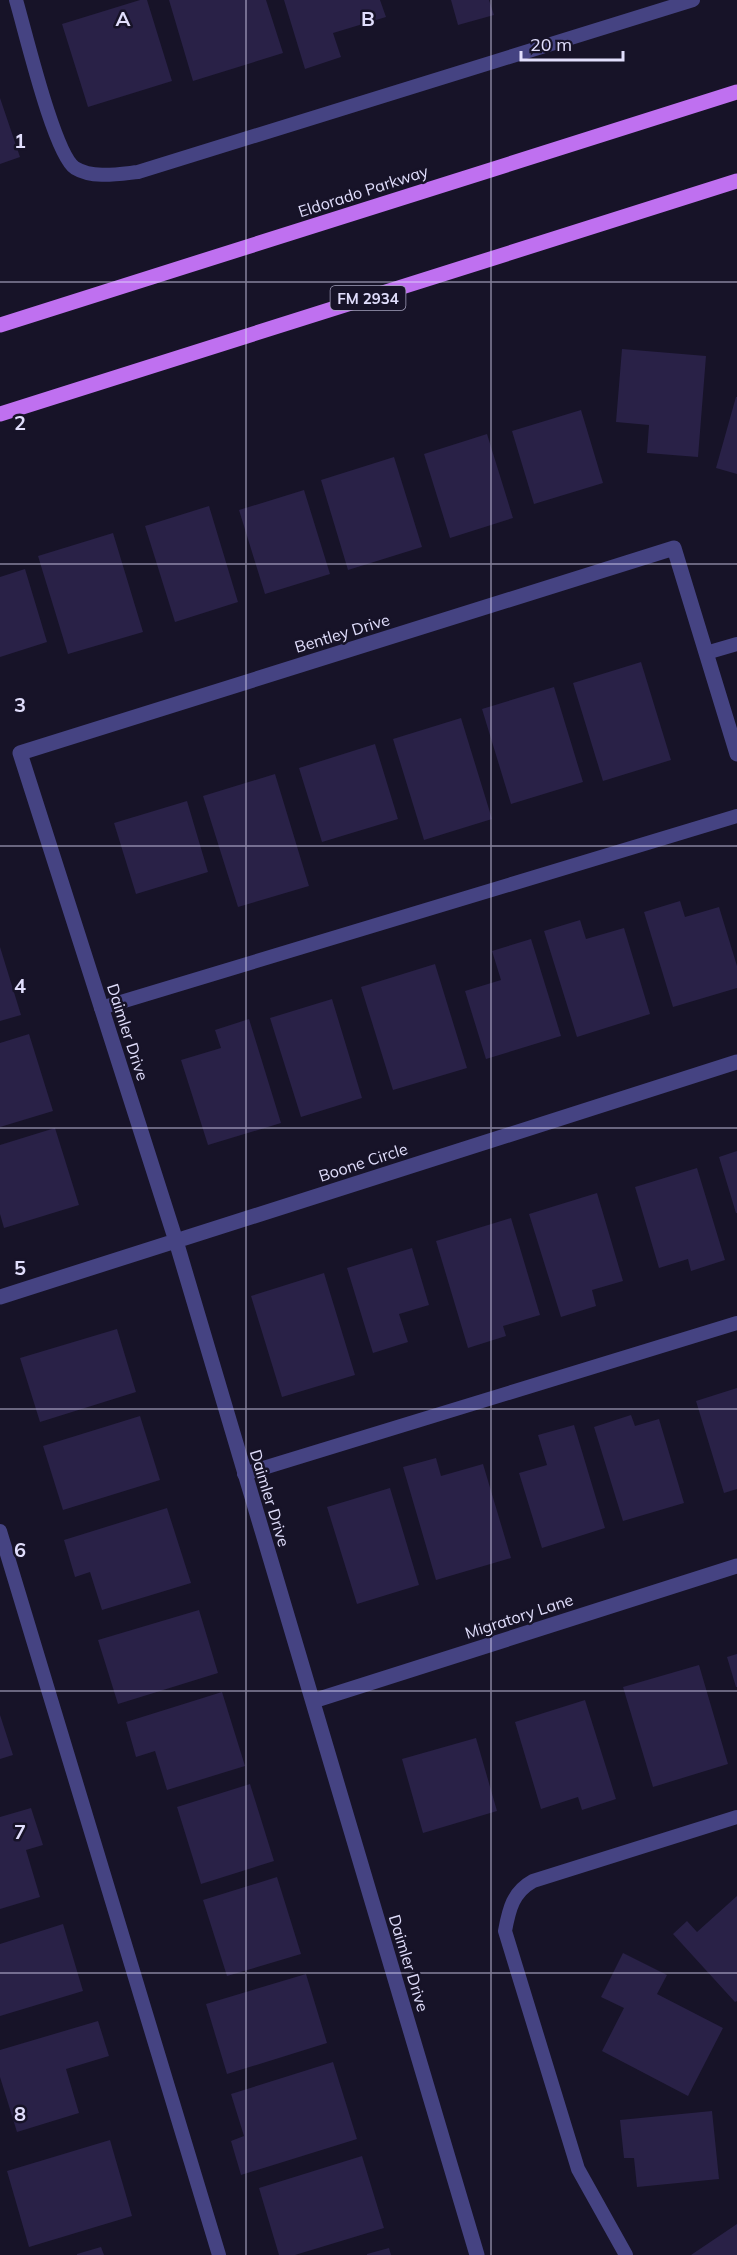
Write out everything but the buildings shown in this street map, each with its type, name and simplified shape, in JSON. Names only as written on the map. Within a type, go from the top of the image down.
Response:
[{"type":"main road","name":"Eldorado Parkway","points":[[0,325],[737,92]]},
{"type":"main road","name":"FM 2934","points":[[0,414],[737,181]]},
{"type":"street","name":"Bentley Drive","points":[[21,753],[674,548],[706,653]]},
{"type":"street","points":[[706,653],[737,754]]},
{"type":"street","name":"Daimler Drive","points":[[21,753],[176,1241],[477,2255]]},
{"type":"street","name":"Boone Circle","points":[[0,1297],[737,1062]]},
{"type":"street","name":"Migratory Lane","points":[[313,1701],[737,1566]]},
{"type":"lane","points":[[16,0],[59,143],[74,167],[92,174],[113,175],[138,172],[693,0]]},
{"type":"lane","points":[[706,653],[737,644]]},
{"type":"lane","points":[[101,1008],[737,816]]},
{"type":"lane","points":[[244,1474],[737,1323]]},
{"type":"lane","points":[[0,1531],[219,2255]]},
{"type":"lane","points":[[626,2255],[613,2237],[578,2169],[505,1931],[509,1907],[520,1888],[533,1881],[737,1817]]}]
